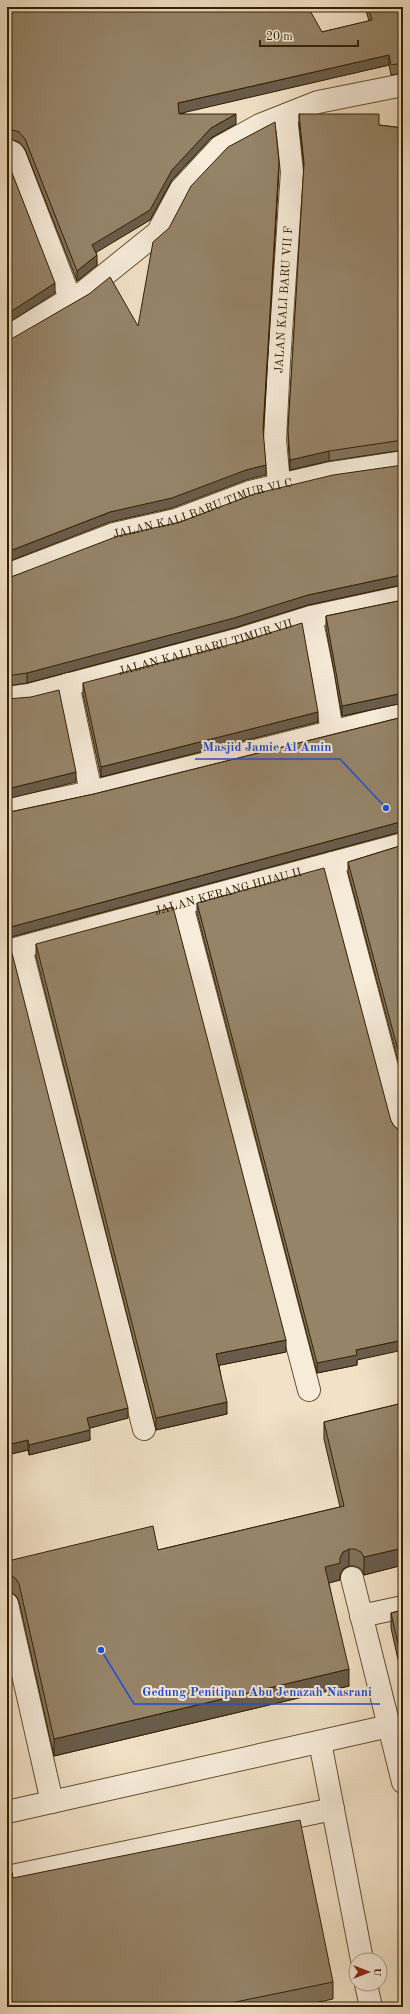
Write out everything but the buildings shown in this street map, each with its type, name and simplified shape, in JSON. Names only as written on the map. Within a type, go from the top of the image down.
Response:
[{"type":"street","points":[[7,337],[73,296],[81,294],[158,232],[181,189],[220,147],[260,125],[318,102],[403,85]]},
{"type":"street","name":"JALAN KALI BARU VII F","points":[[279,483],[275,440],[292,172],[286,115]]},
{"type":"street","points":[[7,150],[13,153],[66,288],[73,296]]},
{"type":"street","name":"JALAN KALI BARU TIMUR VI C","points":[[7,576],[114,534],[176,520],[250,492],[279,483],[330,473],[403,462]]},
{"type":"street","name":"JALAN KALI BARU TIMUR VII","points":[[7,698],[68,684],[237,640],[311,617],[403,596]]},
{"type":"street","points":[[311,617],[323,675],[332,732]]},
{"type":"street","points":[[68,684],[91,792]]},
{"type":"street","points":[[7,810],[91,792],[403,714]]},
{"type":"street","name":"JALAN KERANG HIJAU II","points":[[14,949],[182,905],[403,844]]},
{"type":"street","points":[[333,863],[403,1128]]},
{"type":"street","points":[[182,905],[309,1390]]},
{"type":"street","points":[[14,949],[144,1429]]},
{"type":"street","points":[[352,1578],[403,1782]]},
{"type":"street","points":[[7,1604],[52,1802]]},
{"type":"street","points":[[361,1616],[403,1607]]},
{"type":"street","points":[[7,1812],[389,1726]]},
{"type":"street","points":[[320,1742],[360,1952]]},
{"type":"street","points":[[7,1877],[333,1809]]},
{"type":"street","points":[[367,1992],[370,2007]]},
{"type":"place","name":"Masjid Jamie Al Amin","points":[[386,808]]},
{"type":"place","name":"Gedung Penitipan Abu Jenazah Nasrani","points":[[101,1650]]}]
